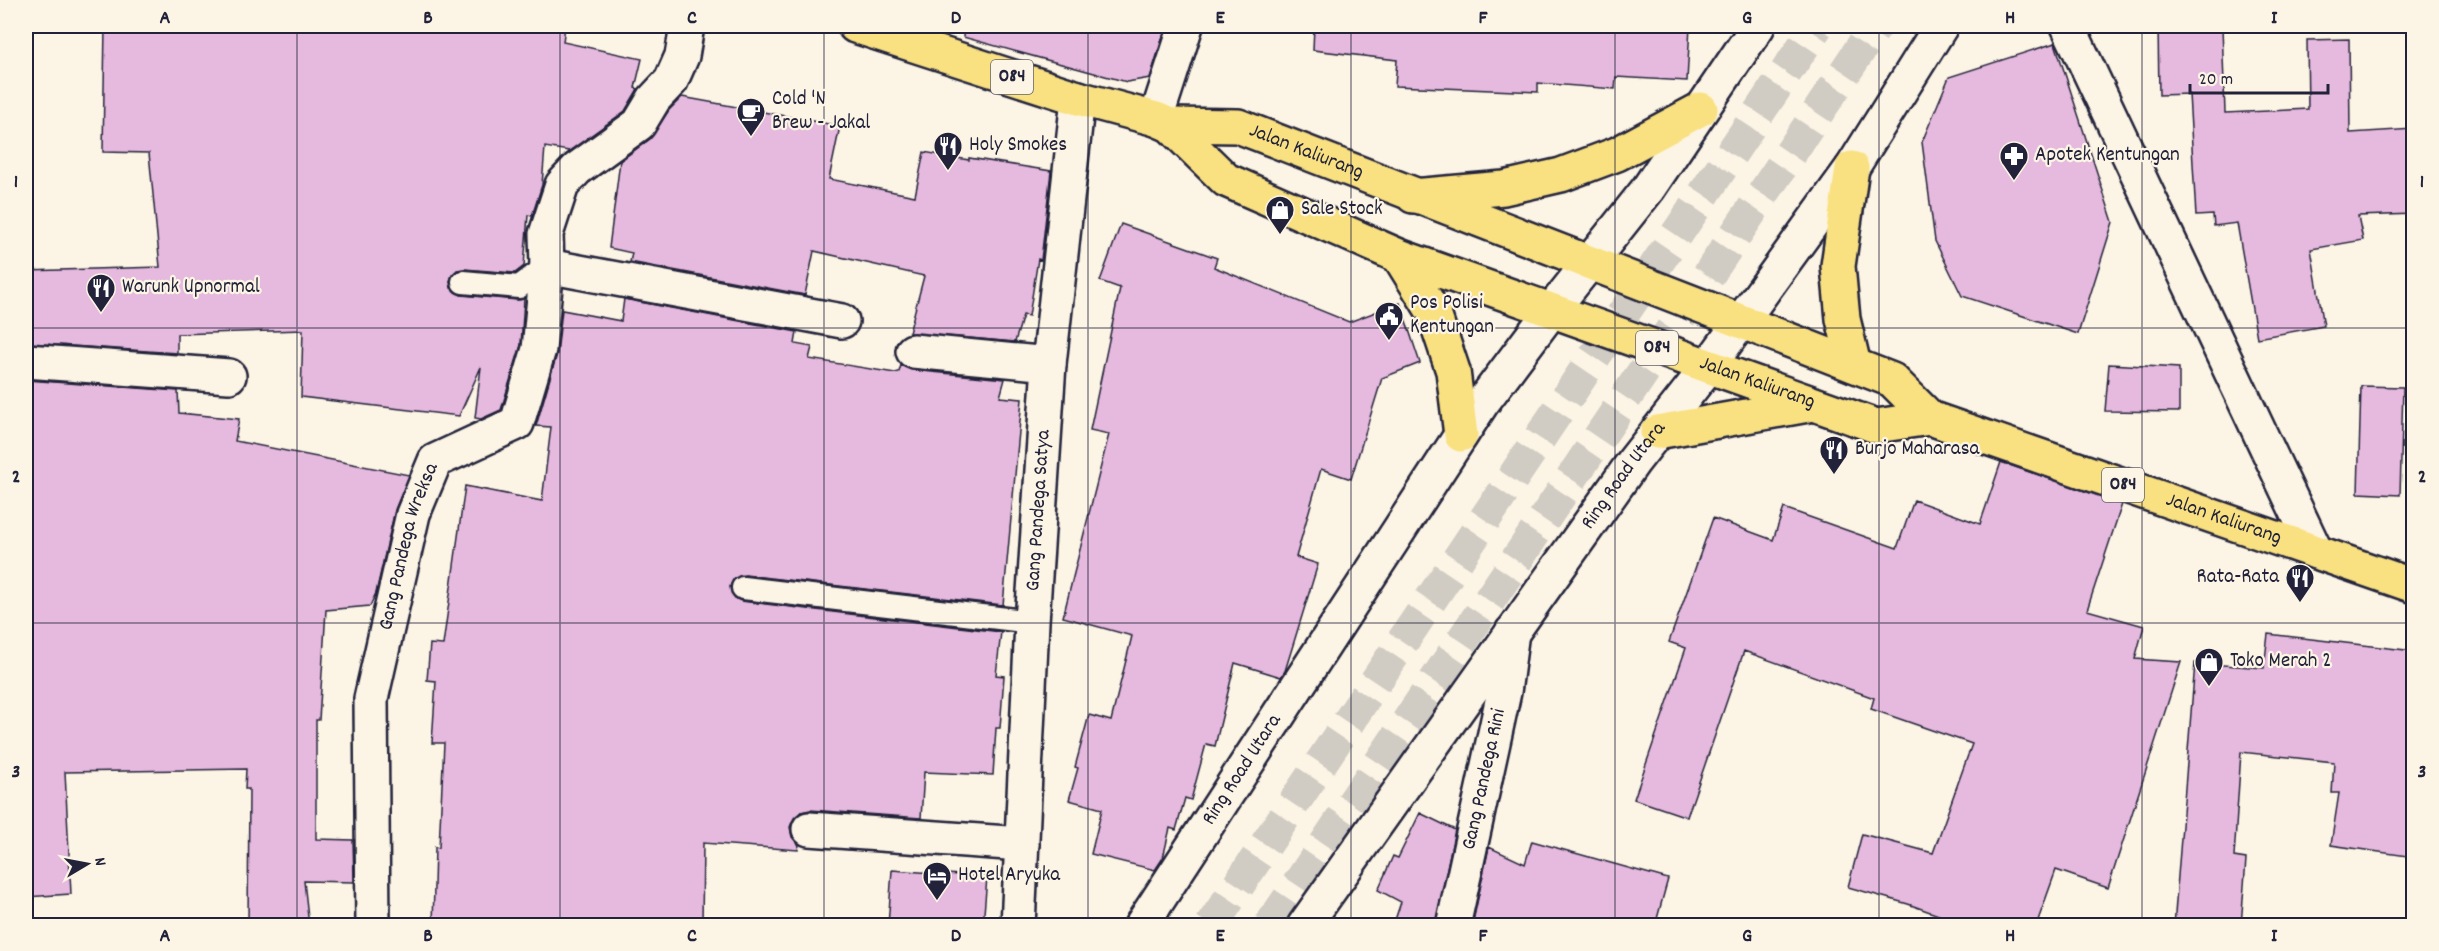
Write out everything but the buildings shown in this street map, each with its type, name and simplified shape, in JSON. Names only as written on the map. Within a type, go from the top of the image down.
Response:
[{"type":"main road","name":"Jalan Kaliurang","points":[[855,26],[891,31],[1078,98],[1163,122],[1238,126],[1413,196],[1892,380],[1930,418],[2414,586]]},
{"type":"main road","points":[[1413,196],[1504,188],[1561,174],[1617,154],[1701,109]]},
{"type":"main road","name":"Jalan Kaliurang","points":[[1163,122],[1226,180],[1399,256],[1876,426],[1930,418]]},
{"type":"main road","points":[[1852,168],[1838,266],[1843,320],[1854,366]]},
{"type":"main road","points":[[1399,256],[1433,311],[1453,371],[1461,435]]},
{"type":"main road","points":[[1657,432],[1812,404]]},
{"type":"street","name":"Gang Pandega Wreksa","points":[[373,926],[371,699],[413,514],[435,461],[517,423],[539,349],[547,266],[546,234],[562,185],[577,169],[639,124],[654,99],[671,81],[682,56],[687,26]]},
{"type":"street","points":[[1163,122],[1186,26]]},
{"type":"street","name":"Ring Road Utara","points":[[1141,926],[1461,435],[1551,311],[1648,189],[1758,26]]},
{"type":"street","name":"Ring Road Utara","points":[[1304,926],[1512,632],[1852,168],[1941,26]]},
{"type":"street","points":[[2068,26],[2316,552]]},
{"type":"street","name":"Gang Pandega Satya","points":[[1018,926],[1032,622],[1049,364],[1078,98]]},
{"type":"street","points":[[547,266],[842,321]]},
{"type":"street","points":[[913,351],[1049,364]]},
{"type":"street","points":[[26,362],[229,376]]},
{"type":"street","name":"Gang Pandega Rini","points":[[1453,926],[1504,692],[1512,632]]},
{"type":"street","points":[[808,829],[1022,844]]},
{"type":"lane","points":[[463,282],[519,287],[547,266]]},
{"type":"lane","points":[[743,588],[1032,622]]},
{"type":"tunnel","points":[[1211,926],[1817,26]]},
{"type":"tunnel","points":[[1270,926],[1876,26]]},
{"type":"place","name":"Cold 'N Brew - Jakal","points":[[751,138]]},
{"type":"place","name":"Holy Smokes","points":[[948,172]]},
{"type":"place","name":"Apotek Kentungan","points":[[2014,182]]},
{"type":"place","name":"Sale Stock","points":[[1280,236]]},
{"type":"place","name":"Warunk Upnormal","points":[[101,314]]},
{"type":"place","name":"Pos Polisi Kentungan","points":[[1389,342]]},
{"type":"place","name":"Burjo Maharasa","points":[[1834,476]]},
{"type":"place","name":"Rata-Rata","points":[[2300,604]]},
{"type":"place","name":"Toko Merah 2","points":[[2209,688]]},
{"type":"place","name":"Hotel Aryuka","points":[[937,902]]}]
